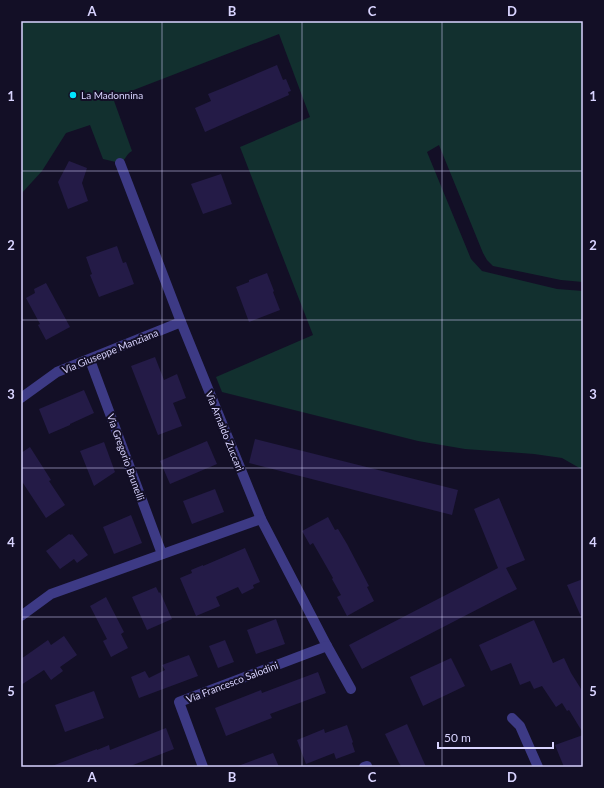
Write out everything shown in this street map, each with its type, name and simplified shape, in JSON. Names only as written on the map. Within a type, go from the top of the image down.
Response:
[{"type":"street","name":"Via Arnaldo Zuccari","points":[[120,163],[181,322],[261,519],[351,689]]},
{"type":"street","name":"Via Giuseppe Manziana","points":[[21,398],[57,372],[90,360],[181,322]]},
{"type":"street","name":"Via Gregorio Brunelli","points":[[90,360],[162,554]]},
{"type":"street","points":[[21,616],[52,594],[261,519]]},
{"type":"street","name":"Via Francesco Salodini","points":[[203,767],[179,702],[327,646]]},
{"type":"street","points":[[512,718],[520,726],[538,767]]},
{"type":"green space","points":[[21,21],[583,21],[583,282],[561,280],[493,266],[483,253],[439,145],[427,152],[471,259],[482,271],[557,289],[583,291],[583,470],[562,458],[534,454],[465,449],[418,441],[222,392],[216,377],[313,335],[240,147],[310,117],[279,34],[113,98],[132,151],[124,160],[120,163],[103,159],[90,125],[66,133],[42,171],[21,194]]},
{"type":"building","points":[[277,65],[283,80],[286,79],[291,91],[288,92],[289,95],[205,132],[195,108],[211,101],[208,94]]},
{"type":"building","points":[[69,161],[87,168],[82,183],[88,201],[68,209],[58,182]]},
{"type":"building","points":[[221,174],[232,204],[203,214],[191,184]]},
{"type":"building","points":[[117,246],[123,263],[126,262],[134,284],[99,297],[90,275],[92,274],[86,257]]},
{"type":"building","points":[[267,273],[280,310],[249,322],[236,287]]},
{"type":"building","points":[[46,283],[70,327],[46,340],[38,325],[40,324],[26,298],[35,293],[34,289]]},
{"type":"building","points":[[155,357],[164,380],[177,374],[186,398],[173,403],[182,426],[158,435],[131,366]]},
{"type":"building","points":[[84,390],[94,413],[49,434],[39,409]]},
{"type":"building","points":[[255,439],[458,490],[452,515],[249,463]]},
{"type":"building","points":[[207,441],[217,464],[170,484],[160,461]]},
{"type":"building","points":[[104,442],[115,472],[94,486],[80,451]]},
{"type":"building","points":[[30,447],[51,480],[49,481],[65,505],[46,518],[21,480],[21,453]]},
{"type":"building","points":[[215,489],[224,512],[192,524],[183,501]]},
{"type":"building","points":[[499,498],[525,560],[506,568],[517,589],[362,669],[349,645],[498,568],[474,509]]},
{"type":"building","points":[[131,515],[142,543],[114,554],[103,527]]},
{"type":"building","points":[[328,517],[335,530],[338,529],[347,544],[369,586],[367,587],[374,601],[347,616],[337,597],[341,595],[332,579],[333,578],[313,543],[310,545],[302,531]]},
{"type":"building","points":[[69,534],[72,534],[88,555],[77,563],[74,559],[60,569],[46,551]]},
{"type":"building","points":[[245,548],[260,582],[253,585],[254,588],[242,594],[238,587],[216,597],[220,606],[196,616],[180,578],[192,573],[191,570]]},
{"type":"building","points":[[583,579],[583,621],[567,585]]},
{"type":"building","points":[[156,587],[159,593],[160,592],[172,619],[147,630],[132,597]]},
{"type":"building","points":[[106,597],[124,632],[121,634],[128,648],[111,657],[103,641],[107,639],[90,606]]},
{"type":"building","points":[[276,619],[285,644],[256,654],[247,630]]},
{"type":"building","points":[[534,620],[553,663],[564,658],[571,673],[583,692],[583,733],[569,710],[567,711],[562,703],[556,707],[542,686],[534,689],[530,681],[520,685],[511,663],[491,671],[479,645]]},
{"type":"building","points":[[64,636],[77,655],[60,667],[63,671],[51,680],[44,670],[21,685],[21,659],[48,640],[51,645]]},
{"type":"building","points":[[225,640],[234,662],[218,668],[209,646]]},
{"type":"building","points":[[189,655],[198,676],[139,698],[131,677],[145,671],[149,678],[165,670],[162,665]]},
{"type":"building","points":[[451,658],[465,686],[423,706],[410,677]]},
{"type":"building","points":[[318,672],[326,693],[270,714],[272,718],[226,736],[215,708],[261,690],[262,693]]},
{"type":"building","points":[[94,691],[104,718],[65,732],[55,705]]},
{"type":"building","points":[[407,724],[426,767],[402,767],[385,734]]},
{"type":"building","points":[[347,725],[355,752],[336,759],[334,753],[306,764],[297,740],[324,729],[325,733]]},
{"type":"building","points":[[166,728],[174,749],[128,767],[52,767],[109,745],[110,750]]},
{"type":"building","points":[[583,735],[583,767],[564,767],[555,745]]},
{"type":"building","points":[[273,753],[279,767],[238,766]]},
{"type":"place","name":"La Madonnina","points":[[73,95]]}]
